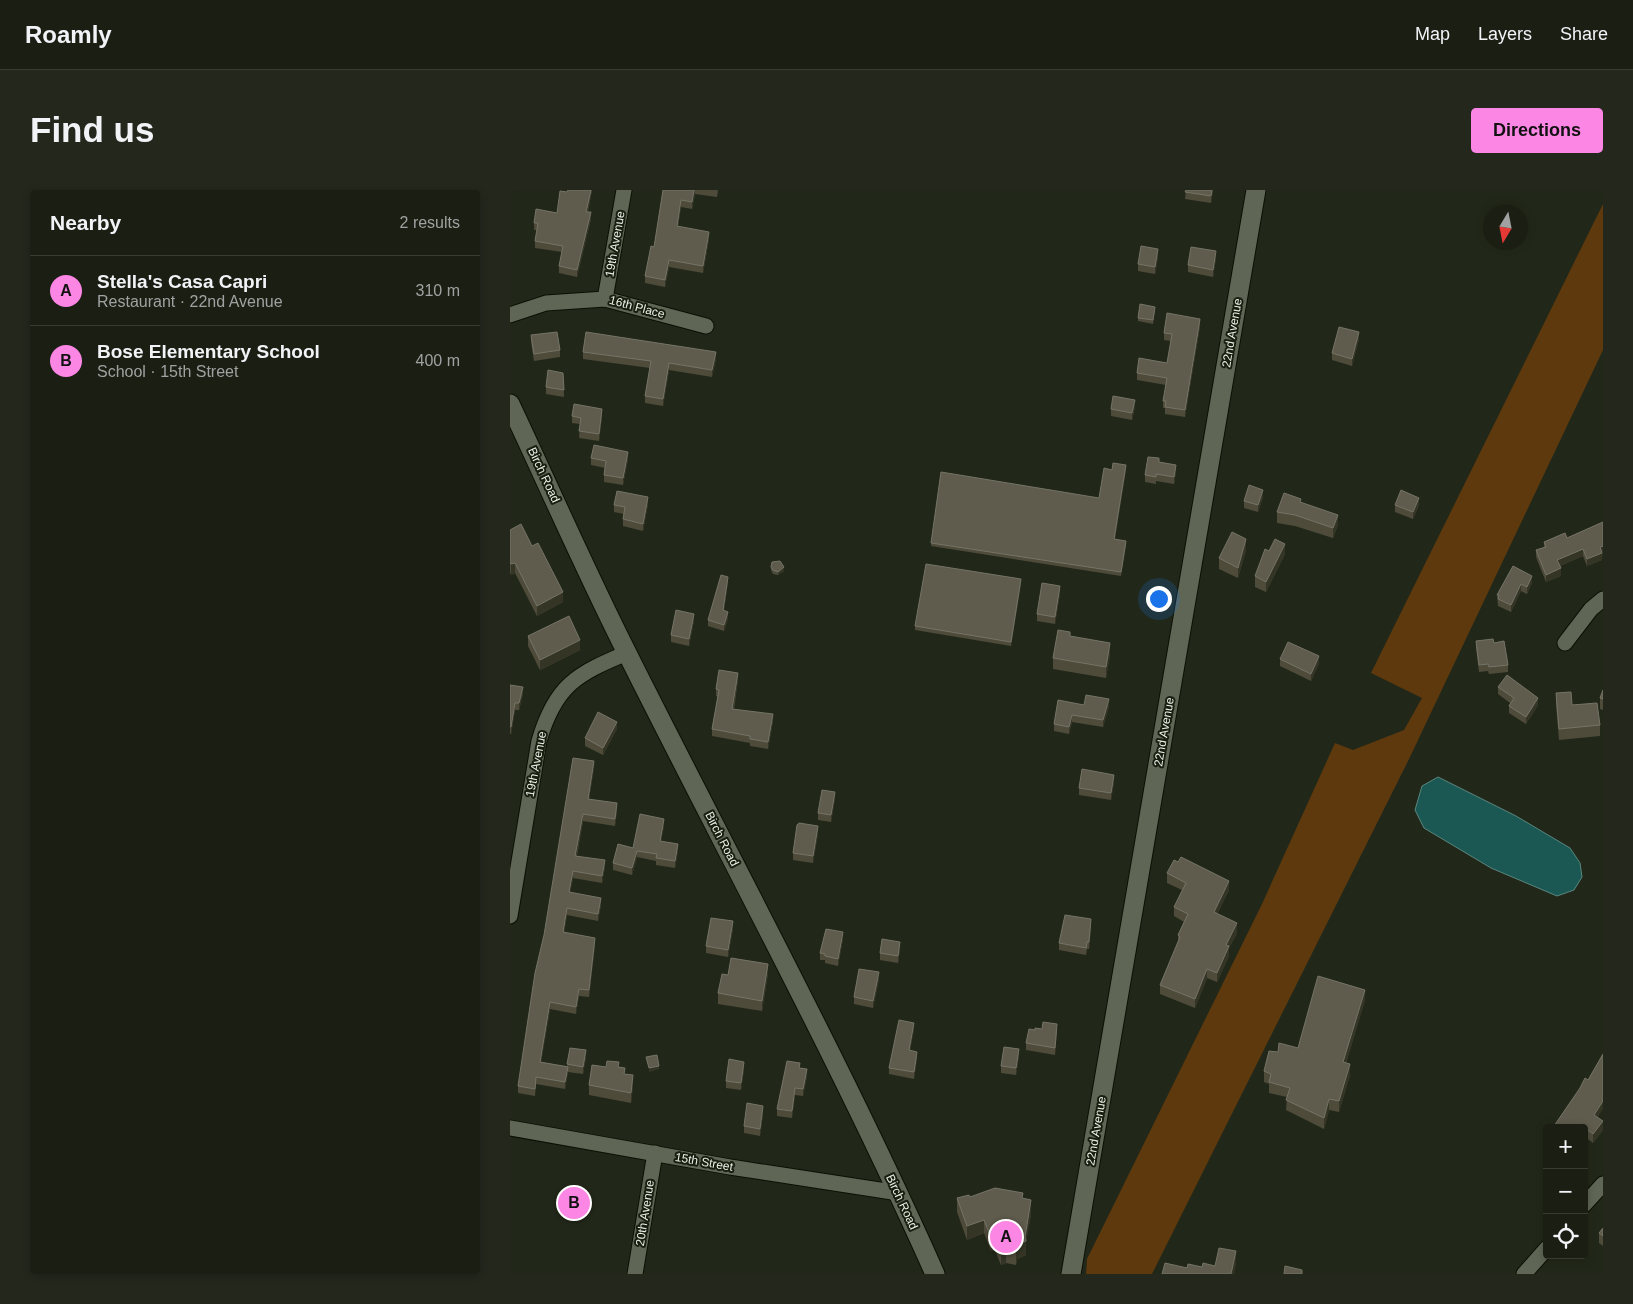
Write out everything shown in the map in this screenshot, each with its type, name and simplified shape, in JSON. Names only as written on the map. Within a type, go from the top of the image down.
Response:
[{"type":"street","name":"19th Avenue","points":[[605,298],[624,190]]},
{"type":"street","name":"22nd Avenue","points":[[1071,1274],[1256,190]]},
{"type":"street","name":"16th Place","points":[[510,316],[546,303],[605,298],[706,326]]},
{"type":"street","name":"Birch Road","points":[[510,404],[627,653],[725,844],[899,1193],[934,1274]]},
{"type":"street","points":[[1565,643],[1591,609],[1603,599]]},
{"type":"street","name":"19th Avenue","points":[[510,916],[539,741],[547,714],[561,693],[582,674],[627,653]]},
{"type":"street","name":"15th Street","points":[[510,1128],[899,1193]]},
{"type":"street","name":"20th Avenue","points":[[635,1274],[655,1153]]},
{"type":"street","points":[[1588,1201],[1603,1184]]},
{"type":"street","points":[[1524,1274],[1543,1253]]},
{"type":"shaded area","points":[[1603,204],[1603,350],[1409,759],[1152,1274],[1086,1274],[1087,1259],[1262,904],[1335,743],[1353,750],[1404,730],[1422,698],[1371,673]]},
{"type":"water","points":[[1438,777],[1516,816],[1570,848],[1580,863],[1582,877],[1574,890],[1557,896],[1491,868],[1424,828],[1415,810],[1422,786]]},
{"type":"building","points":[[568,190],[591,190],[586,212],[591,212],[577,270],[559,266],[563,246],[535,241],[538,223],[534,223],[536,209],[557,213],[560,191],[567,192]]},
{"type":"building","points":[[663,190],[694,190],[692,202],[681,200],[677,226],[709,232],[703,266],[669,260],[665,280],[645,276],[651,246],[654,247]]},
{"type":"building","points":[[1186,190],[1212,190],[1211,196],[1185,192]]},
{"type":"building","points":[[1141,246],[1158,249],[1155,267],[1138,264]]},
{"type":"building","points":[[1191,247],[1216,251],[1213,270],[1188,265]]},
{"type":"building","points":[[1140,304],[1155,307],[1153,320],[1138,318]]},
{"type":"building","points":[[1167,313],[1200,319],[1185,410],[1165,407],[1166,401],[1163,401],[1167,378],[1137,373],[1139,358],[1167,363],[1172,334],[1164,333]]},
{"type":"building","points":[[1339,327],[1359,332],[1352,359],[1332,353]]},
{"type":"building","points":[[557,332],[560,350],[534,354],[531,335]]},
{"type":"building","points":[[586,332],[716,352],[712,370],[669,363],[663,399],[645,396],[651,361],[583,352]]},
{"type":"building","points":[[548,370],[563,373],[564,390],[546,387]]},
{"type":"building","points":[[1113,396],[1135,400],[1132,413],[1111,409]]},
{"type":"building","points":[[574,404],[602,409],[599,434],[579,431],[581,418],[572,416]]},
{"type":"building","points":[[594,445],[628,452],[623,478],[604,475],[606,461],[591,458]]},
{"type":"building","points":[[1148,457],[1159,458],[1159,462],[1176,465],[1174,477],[1156,474],[1156,477],[1145,475]]},
{"type":"building","points":[[1113,463],[1126,465],[1114,539],[1126,541],[1121,572],[931,543],[941,472],[1099,498],[1104,468],[1112,470]]},
{"type":"building","points":[[1249,485],[1263,490],[1258,505],[1244,501]]},
{"type":"building","points":[[1401,490],[1419,498],[1413,512],[1395,505]]},
{"type":"building","points":[[617,491],[648,497],[643,524],[623,519],[625,507],[614,505]]},
{"type":"building","points":[[1284,493],[1301,499],[1300,502],[1338,515],[1333,528],[1295,515],[1277,512]]},
{"type":"building","points":[[1603,522],[1603,546],[1600,547],[1602,553],[1587,559],[1583,549],[1557,560],[1561,568],[1546,575],[1536,550],[1546,547],[1544,542],[1565,533],[1567,538]]},
{"type":"building","points":[[521,524],[532,546],[538,543],[563,592],[537,606],[515,563],[511,564],[510,562],[510,530]]},
{"type":"building","points":[[1232,532],[1246,539],[1238,568],[1219,558]]},
{"type":"building","points":[[1275,539],[1285,544],[1266,582],[1255,576],[1265,549],[1269,551]]},
{"type":"building","points":[[780,561],[784,567],[778,572],[773,570],[771,567],[772,562]]},
{"type":"building","points":[[926,564],[1021,579],[1011,642],[915,626]]},
{"type":"building","points":[[1513,566],[1532,576],[1527,587],[1521,584],[1511,605],[1498,599],[1499,595],[1497,595]]},
{"type":"building","points":[[721,575],[728,577],[723,610],[728,612],[724,625],[708,620]]},
{"type":"building","points":[[1042,583],[1060,586],[1055,617],[1037,614]]},
{"type":"building","points":[[676,610],[694,614],[689,639],[671,635]]},
{"type":"building","points":[[569,616],[580,640],[540,660],[528,636]]},
{"type":"building","points":[[1058,630],[1070,632],[1070,636],[1110,643],[1106,667],[1053,658]]},
{"type":"building","points":[[1493,639],[1494,643],[1504,641],[1508,665],[1489,667],[1488,664],[1479,665],[1476,641]]},
{"type":"building","points":[[1288,642],[1319,656],[1311,674],[1280,659]]},
{"type":"building","points":[[719,670],[738,673],[732,709],[773,714],[768,742],[750,739],[750,736],[712,729],[719,690],[716,689]]},
{"type":"building","points":[[1507,675],[1538,698],[1526,717],[1509,706],[1514,698],[1498,687]]},
{"type":"building","points":[[510,685],[523,687],[519,703],[515,703],[511,727],[510,727]]},
{"type":"building","points":[[1571,692],[1572,705],[1597,703],[1600,725],[1559,729],[1556,693]]},
{"type":"building","points":[[1086,695],[1109,699],[1103,720],[1072,715],[1069,727],[1054,724],[1058,700],[1084,705]]},
{"type":"building","points":[[598,712],[617,722],[603,748],[585,738]]},
{"type":"building","points":[[573,758],[594,761],[588,799],[617,803],[615,819],[583,814],[575,856],[605,860],[602,876],[573,871],[569,892],[601,898],[598,914],[567,908],[563,932],[595,938],[589,990],[579,989],[576,1007],[550,1002],[540,1062],[568,1067],[565,1082],[536,1077],[535,1089],[518,1086],[535,973],[544,935]]},
{"type":"building","points":[[1082,769],[1114,775],[1111,793],[1079,788]]},
{"type":"building","points":[[822,790],[835,792],[831,815],[818,813]]},
{"type":"building","points":[[640,814],[664,819],[660,841],[678,844],[675,861],[656,858],[657,854],[637,851],[632,868],[613,863],[618,844],[633,848]]},
{"type":"building","points":[[799,823],[818,826],[813,856],[793,853],[797,825]]},
{"type":"building","points":[[1181,857],[1229,881],[1214,912],[1237,923],[1226,945],[1229,946],[1217,973],[1207,969],[1195,999],[1160,985],[1180,937],[1178,935],[1188,914],[1174,907],[1186,883],[1167,873],[1174,860],[1178,862]]},
{"type":"building","points":[[1065,915],[1091,919],[1089,942],[1087,942],[1086,948],[1059,943]]},
{"type":"building","points":[[711,918],[733,921],[728,950],[706,946]]},
{"type":"building","points":[[826,929],[843,932],[838,959],[820,953]]},
{"type":"building","points":[[882,939],[900,942],[898,956],[880,953]]},
{"type":"building","points":[[731,958],[768,964],[762,1001],[718,993],[722,974],[728,975]]},
{"type":"building","points":[[859,969],[879,972],[873,1001],[854,997]]},
{"type":"building","points":[[1318,976],[1365,990],[1343,1062],[1350,1064],[1339,1101],[1329,1099],[1324,1118],[1286,1100],[1290,1088],[1269,1082],[1271,1074],[1264,1071],[1269,1051],[1278,1052],[1279,1043],[1298,1048]]},
{"type":"building","points":[[899,1020],[914,1023],[909,1050],[917,1052],[914,1072],[889,1068]]},
{"type":"building","points":[[1043,1022],[1057,1024],[1055,1048],[1026,1043],[1029,1029],[1042,1029]]},
{"type":"building","points":[[1004,1047],[1019,1049],[1016,1068],[1001,1066]]},
{"type":"building","points":[[570,1048],[586,1050],[583,1067],[567,1064]]},
{"type":"building","points":[[1603,1054],[1603,1101],[1594,1115],[1603,1121],[1593,1134],[1588,1130],[1588,1124],[1555,1124],[1585,1078],[1588,1080]]},
{"type":"building","points":[[657,1055],[659,1066],[649,1068],[646,1057]]},
{"type":"building","points":[[729,1059],[744,1062],[741,1083],[726,1081]]},
{"type":"building","points":[[607,1061],[619,1062],[618,1067],[625,1068],[624,1074],[633,1075],[631,1093],[589,1085],[592,1065],[606,1067]]},
{"type":"building","points":[[787,1061],[800,1063],[799,1068],[807,1069],[803,1089],[795,1088],[792,1111],[777,1109]]},
{"type":"building","points":[[747,1103],[763,1106],[760,1129],[744,1126]]},
{"type":"building","points":[[995,1188],[1023,1193],[1022,1198],[1031,1200],[1026,1241],[1017,1245],[1016,1252],[1006,1249],[1001,1251],[995,1236],[991,1238],[984,1220],[967,1226],[957,1198],[969,1195],[970,1197]]},
{"type":"building","points":[[1603,1228],[1603,1236],[1599,1233]]},
{"type":"building","points":[[1219,1248],[1236,1251],[1231,1274],[1162,1274],[1165,1263],[1187,1268],[1188,1264],[1202,1267],[1203,1263],[1215,1266]]},
{"type":"building","points":[[1285,1266],[1302,1270],[1302,1274],[1284,1274]]},
{"type":"place","name":"Bose Elementary School","points":[[574,1203]]},
{"type":"place","name":"Stella's Casa Capri","points":[[1006,1237]]}]
